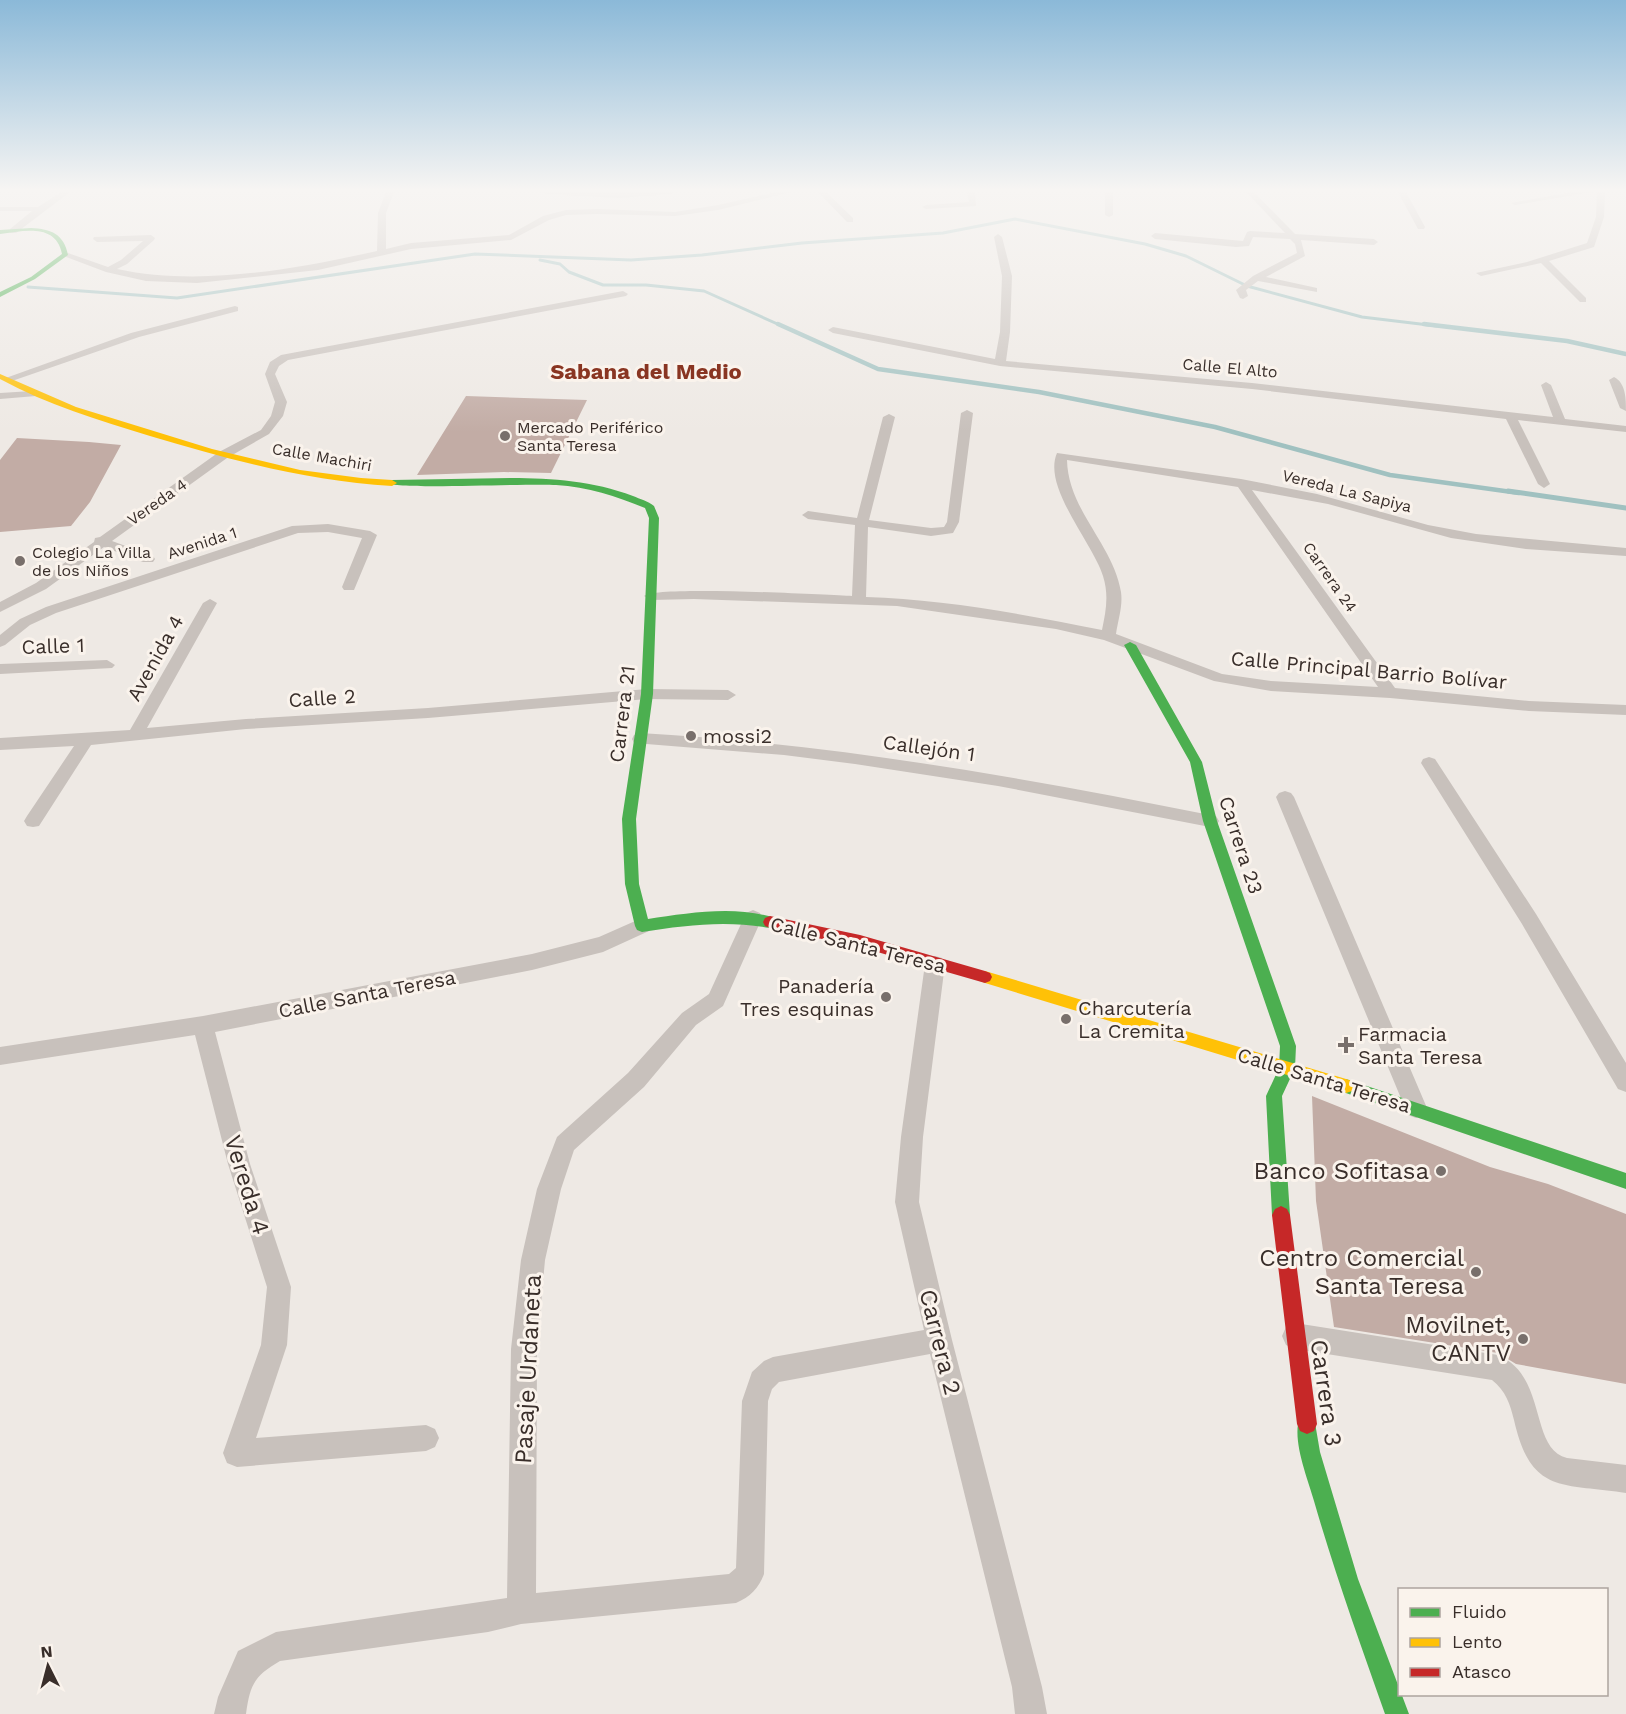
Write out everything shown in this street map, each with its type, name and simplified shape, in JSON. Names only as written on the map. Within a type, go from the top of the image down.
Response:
[{"type":"street","points":[[0,295],[41,272]]},
{"type":"street","points":[[118,272],[146,278],[197,280],[272,272]]},
{"type":"street","points":[[1000,363],[1005,332],[1006,272]]},
{"type":"street","points":[[1272,272],[1247,287],[1314,290]]},
{"type":"street","points":[[1480,273],[1485,272]]},
{"type":"street","points":[[1555,272],[1583,300]]},
{"type":"street","name":"Vereda 4","points":[[0,608],[41,586],[100,541],[223,455],[265,432],[277,416],[281,402],[270,374],[274,364],[285,357],[623,294]]},
{"type":"street","points":[[4,377],[154,330],[235,309]]},
{"type":"street","name":"Calle El Alto","points":[[833,330],[1000,363],[1252,386],[1626,429]]},
{"type":"street","name":"Calle Machiri","points":[[4,377],[32,394],[78,410],[223,455],[285,468],[380,483],[487,480],[565,482],[631,496],[649,506]]},
{"type":"street","points":[[1614,381],[1626,408]]},
{"type":"street","points":[[1546,385],[1561,422]]},
{"type":"street","points":[[0,396],[32,394]]},
{"type":"street","points":[[808,515],[931,532],[948,530],[953,522],[967,413]]},
{"type":"street","points":[[1510,415],[1544,484]]},
{"type":"street","points":[[859,600],[862,523],[889,417]]},
{"type":"street","name":"Vereda La Sapiya","points":[[1108,636],[1114,594],[1100,550],[1077,515],[1061,478],[1060,456],[1241,483],[1327,500],[1427,529],[1480,539],[1543,547],[1626,552]]},
{"type":"street","name":"Carrera 24","points":[[1241,483],[1390,693]]},
{"type":"street","name":"Carrera 21","points":[[642,926],[632,884],[629,819],[647,694],[654,518],[649,506]]},
{"type":"street","name":"Avenida 1","points":[[0,642],[25,622],[51,610],[297,529],[328,528],[370,535],[349,587]]},
{"type":"street","points":[[100,541],[148,559]]},
{"type":"street","name":"Calle Principal Barrio Bolívar","points":[[651,596],[694,595],[859,600],[919,605],[1056,625],[1108,636],[1219,678],[1271,686],[1390,693],[1529,706],[1626,710]]},
{"type":"street","name":"Avenida 4","points":[[136,734],[210,603]]},
{"type":"street","name":"Carrera 23","points":[[1130,645],[1196,762],[1210,821],[1288,1046],[1287,1068]]},
{"type":"street","name":"Calle 1","points":[[0,669],[107,665]]},
{"type":"street","name":"Calle 2","points":[[0,744],[86,740],[136,734],[243,731],[647,694],[728,695]]},
{"type":"street","name":"Callejón 1","points":[[640,739],[710,741],[1001,779],[1210,821]]},
{"type":"street","points":[[33,821],[86,740]]},
{"type":"street","points":[[1429,763],[1529,919],[1626,1082]]},
{"type":"street","points":[[1285,797],[1416,1108]]},
{"type":"street","name":"Calle Santa Teresa","points":[[0,1056],[203,1025],[532,962],[603,944],[642,926],[701,916],[753,918],[860,941],[1029,989],[1416,1108],[1626,1181]]},
{"type":"street","name":"Pasaje Urdaneta","points":[[521,1609],[524,1348],[533,1260],[549,1189],[565,1144],[636,1080],[689,1019],[716,1000],[753,918]]},
{"type":"street","name":"Carrera 2","points":[[935,964],[912,1137],[907,1202],[939,1340],[1027,1688],[1031,1714]]},
{"type":"street","name":"Vereda 4","points":[[203,1025],[239,1164],[279,1287],[274,1345],[237,1453],[426,1438]]},
{"type":"street","name":"Carrera 3","points":[[1287,1068],[1274,1096],[1279,1194],[1310,1452],[1347,1579],[1398,1714]]},
{"type":"street","points":[[1295,1336],[1498,1368],[1509,1374],[1517,1384],[1536,1448],[1543,1461],[1554,1468],[1626,1479]]},
{"type":"street","points":[[230,1714],[233,1697],[249,1662],[276,1647],[488,1617],[521,1609],[736,1588],[750,1574],[755,1401],[761,1381],[772,1370],[939,1340]]},
{"type":"building","name":"Mercado Periférico Santa Teresa","points":[[466,396],[587,400],[551,473],[417,475]]},
{"type":"building","points":[[17,438],[121,445],[90,502],[71,526],[0,532],[0,460]]},
{"type":"building","name":"Centro Comercial Santa Teresa","points":[[1312,1096],[1490,1167],[1548,1184],[1626,1214],[1626,1384],[1516,1364],[1498,1353],[1334,1327],[1316,1201]]},
{"type":"waterway","points":[[28,287],[177,298],[353,272]]},
{"type":"waterway","points":[[569,272],[603,285],[646,285],[704,291],[782,326]]},
{"type":"waterway","points":[[1219,272],[1247,286],[1362,317],[1437,326]]},
{"type":"waterway","points":[[778,324],[878,369],[1039,392],[1215,427],[1390,475],[1519,493]]},
{"type":"waterway","points":[[1424,324],[1567,341],[1626,354]]},
{"type":"waterway","points":[[1508,491],[1626,508]]},
{"type":"traffic: fast","points":[[0,295],[41,272]]},
{"type":"traffic: fast","points":[[392,483],[559,482],[600,488],[649,506],[654,518],[647,694],[629,819],[632,884],[642,926],[722,917],[770,922]]},
{"type":"traffic: fast","points":[[1130,645],[1196,762],[1210,821],[1288,1046],[1287,1068],[1274,1096],[1281,1215]]},
{"type":"traffic: fast","points":[[1346,1086],[1626,1181]]},
{"type":"traffic: fast","points":[[1307,1424],[1310,1452],[1347,1579],[1397,1714]]},
{"type":"traffic: slow","points":[[0,376],[73,409],[209,451],[300,473],[392,483]]},
{"type":"traffic: slow","points":[[985,977],[1346,1086]]},
{"type":"traffic: jam","points":[[770,922],[860,941],[985,977]]},
{"type":"traffic: jam","points":[[1281,1215],[1307,1424]]},
{"type":"place","name":"Mercado Periférico Santa Teresa","points":[[505,436]]},
{"type":"place","name":"Colegio La Villa de los Niños","points":[[20,561]]},
{"type":"place","name":"mossi2","points":[[691,736]]},
{"type":"place","name":"Panadería Tres esquinas","points":[[886,997]]},
{"type":"place","name":"Charcutería La Cremita","points":[[1066,1019]]},
{"type":"place","name":"Farmacia Santa Teresa","points":[[1346,1045]]},
{"type":"place","name":"Banco Sofitasa","points":[[1441,1171]]},
{"type":"place","name":"Centro Comercial Santa Teresa","points":[[1476,1272]]},
{"type":"place","name":"Movilnet, CANTV","points":[[1523,1339]]},
{"type":"district","name":"Sabana del Medio","points":[[646,371]]}]
